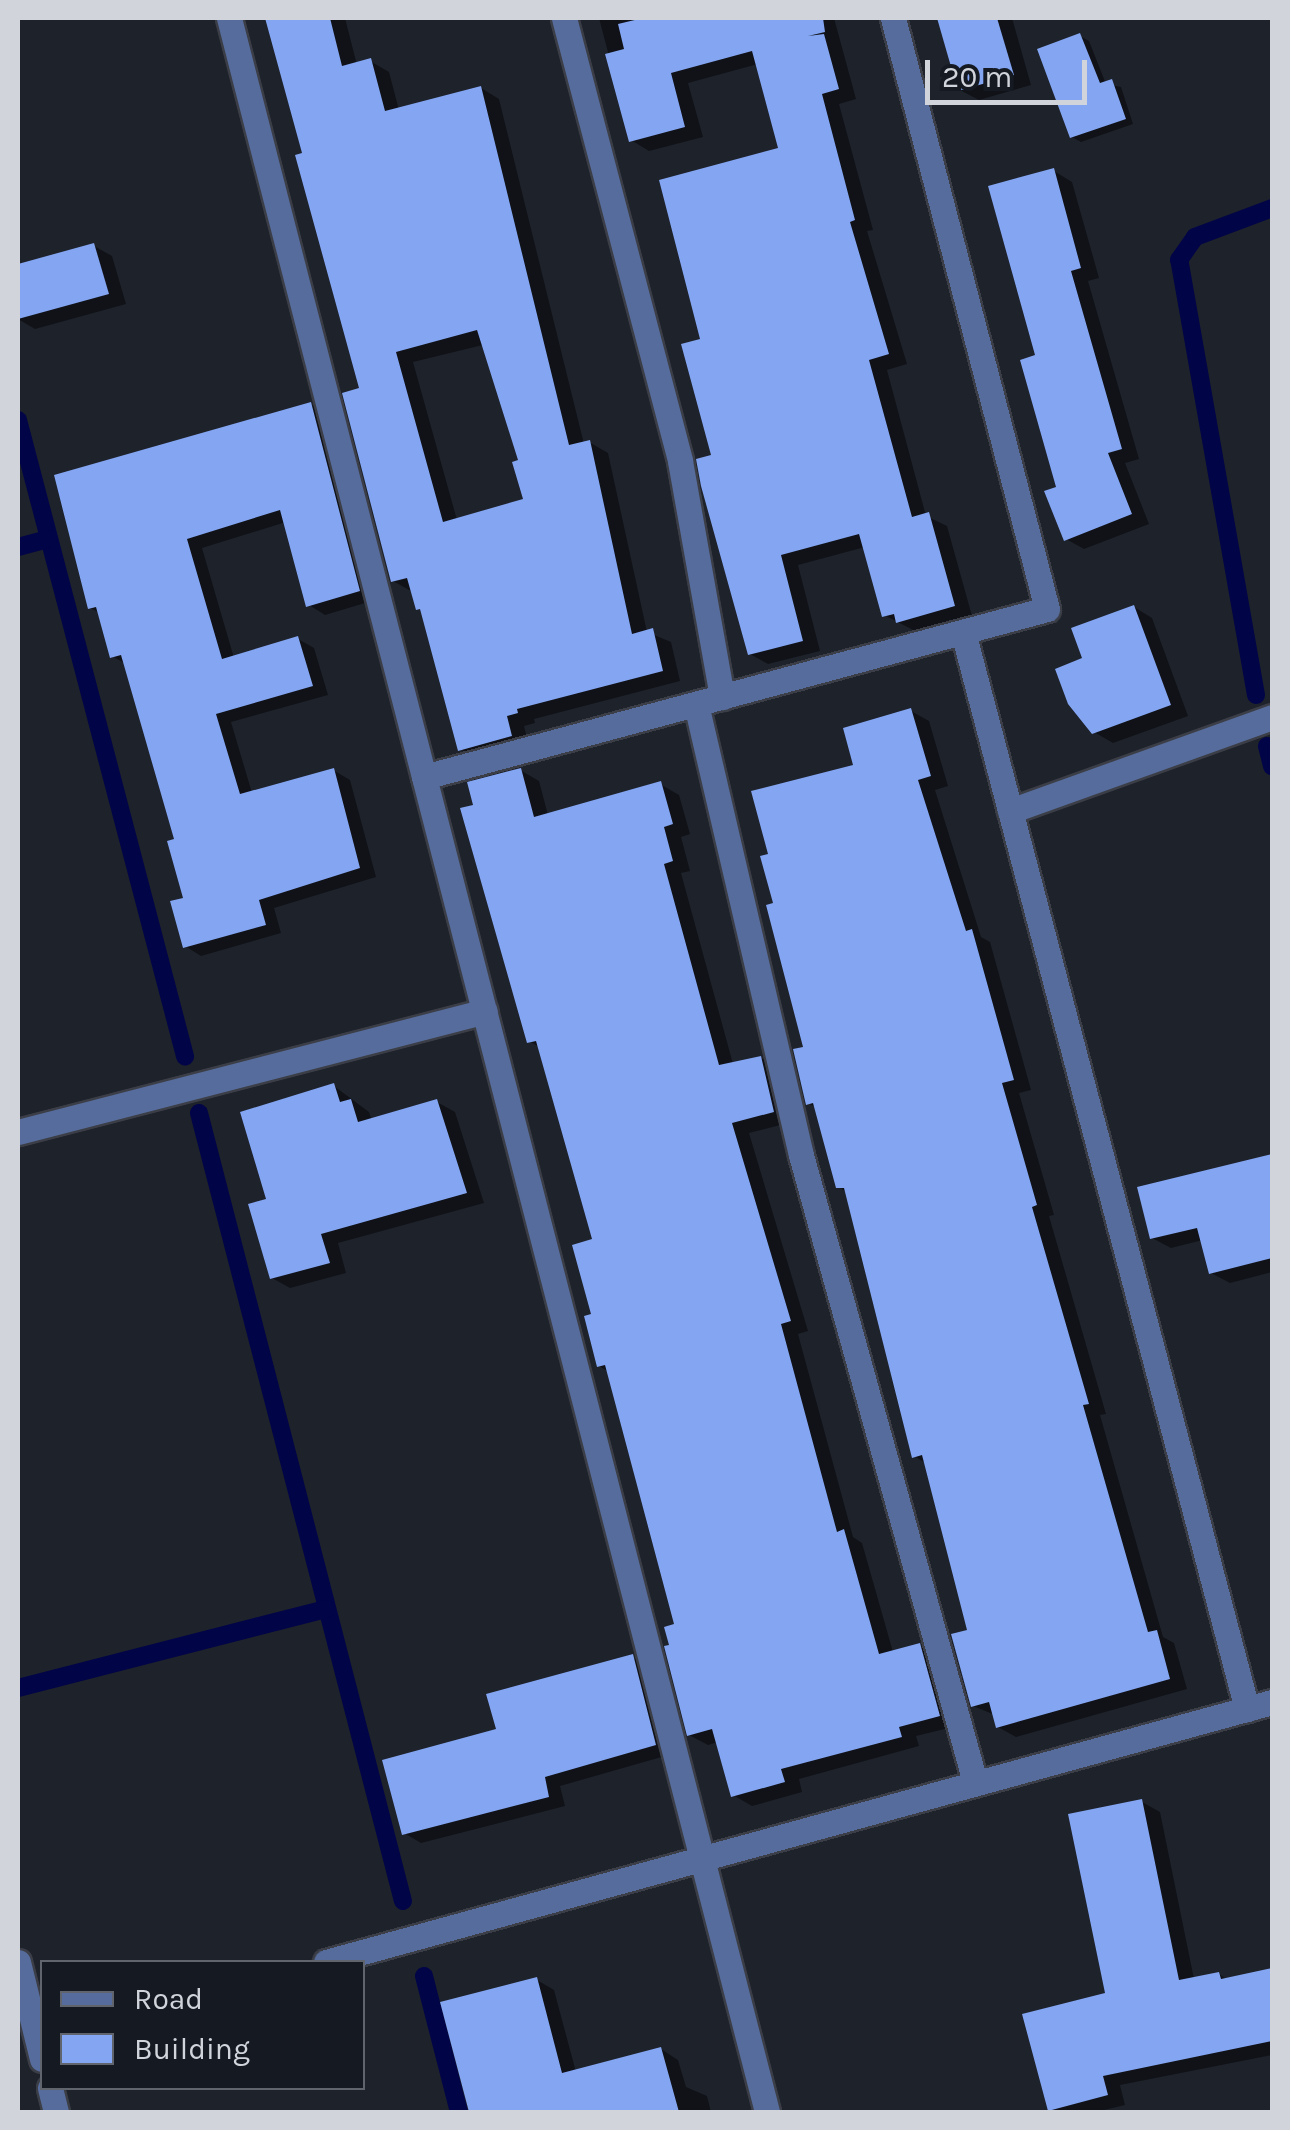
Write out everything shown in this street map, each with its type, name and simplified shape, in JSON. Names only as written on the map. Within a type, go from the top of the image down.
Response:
[{"type":"street","points":[[229,18],[768,2112]]},
{"type":"street","points":[[564,18],[680,460],[722,696]]},
{"type":"street","points":[[424,776],[1046,609],[893,18]]},
{"type":"street","points":[[963,632],[1247,1709]]},
{"type":"street","points":[[696,704],[801,1155],[975,1782]]},
{"type":"street","points":[[1010,811],[1272,717]]},
{"type":"street","points":[[18,1132],[485,1010]]},
{"type":"street","points":[[333,1960],[1272,1702]]},
{"type":"street","points":[[18,1962],[35,2048]]},
{"type":"building","points":[[265,18],[330,18],[342,66],[371,58],[385,111],[481,86],[569,445],[590,440],[632,634],[653,628],[663,671],[517,709],[518,713],[507,716],[512,736],[458,751],[420,609],[416,610],[407,578],[391,582],[342,393],[359,388],[295,155],[302,153]],"holes":[[[477,330],[518,460],[512,462],[523,499],[443,522],[396,352]]]},
{"type":"building","points":[[643,18],[823,18],[825,32],[808,36],[824,34],[839,89],[822,94],[855,220],[850,222],[889,354],[869,360],[912,517],[929,512],[955,606],[896,623],[894,614],[882,617],[859,534],[781,555],[803,641],[748,655],[701,486],[696,459],[711,455],[681,344],[700,339],[659,180],[778,148],[752,51],[671,73],[685,127],[629,142],[605,54],[624,49],[618,24]]},
{"type":"building","points":[[937,18],[997,18],[1014,75],[958,91]]},
{"type":"building","points":[[1080,33],[1100,83],[1112,79],[1126,119],[1070,138],[1037,49]]},
{"type":"building","points":[[1054,168],[1081,268],[1071,271],[1122,449],[1108,453],[1132,514],[1064,541],[1044,491],[1056,487],[1020,360],[1035,355],[988,186]]},
{"type":"building","points":[[94,243],[109,294],[18,319],[18,264]]},
{"type":"building","points":[[311,402],[360,591],[306,607],[280,510],[187,539],[222,659],[298,636],[313,686],[216,714],[240,794],[334,768],[360,868],[259,900],[266,925],[183,948],[170,901],[183,898],[167,841],[174,839],[121,655],[110,658],[96,607],[88,609],[54,475]]},
{"type":"building","points":[[1134,605],[1171,705],[1092,734],[1068,704],[1055,669],[1082,658],[1071,628]]},
{"type":"building","points":[[911,708],[931,776],[918,780],[966,931],[972,929],[1014,1080],[1002,1083],[1037,1205],[1032,1207],[1089,1404],[1083,1405],[1148,1632],[1157,1630],[1170,1679],[996,1728],[989,1702],[971,1707],[951,1634],[967,1630],[922,1455],[912,1458],[844,1188],[836,1188],[813,1103],[806,1105],[793,1049],[803,1047],[766,905],[773,903],[760,856],[768,854],[751,791],[853,765],[843,728]]},
{"type":"building","points":[[521,768],[534,817],[661,781],[673,824],[664,827],[673,861],[664,864],[719,1065],[761,1056],[774,1112],[732,1123],[791,1321],[781,1324],[837,1532],[844,1529],[879,1654],[920,1643],[940,1716],[899,1727],[902,1737],[781,1769],[785,1782],[731,1797],[712,1729],[687,1736],[664,1646],[669,1645],[664,1627],[674,1624],[605,1365],[597,1367],[584,1316],[591,1314],[572,1245],[592,1239],[536,1041],[527,1043],[460,808],[473,805],[467,782]]},
{"type":"building","points":[[334,1083],[340,1102],[351,1099],[358,1122],[437,1099],[467,1193],[321,1234],[330,1263],[270,1279],[248,1204],[266,1199],[240,1112]]},
{"type":"building","points":[[1272,1154],[1272,1258],[1209,1274],[1197,1228],[1150,1239],[1137,1187]]},
{"type":"building","points":[[633,1654],[656,1745],[545,1777],[549,1797],[402,1835],[382,1760],[496,1729],[486,1694]]},
{"type":"building","points":[[1142,1799],[1179,1980],[1219,1972],[1221,1979],[1272,1968],[1272,2041],[1103,2076],[1108,2095],[1048,2111],[1022,2014],[1105,1993],[1068,1814]]},
{"type":"building","points":[[537,1977],[562,2073],[661,2047],[679,2112],[469,2112],[440,2002]]},
{"type":"waterway","points":[[1256,695],[1179,260],[1195,237],[1272,208]]},
{"type":"waterway","points":[[18,420],[185,1056]]},
{"type":"waterway","points":[[18,547],[48,539]]},
{"type":"waterway","points":[[1267,746],[1272,766]]},
{"type":"waterway","points":[[199,1113],[403,1901]]},
{"type":"waterway","points":[[18,1688],[326,1609]]},
{"type":"waterway","points":[[424,1976],[459,2112]]}]
